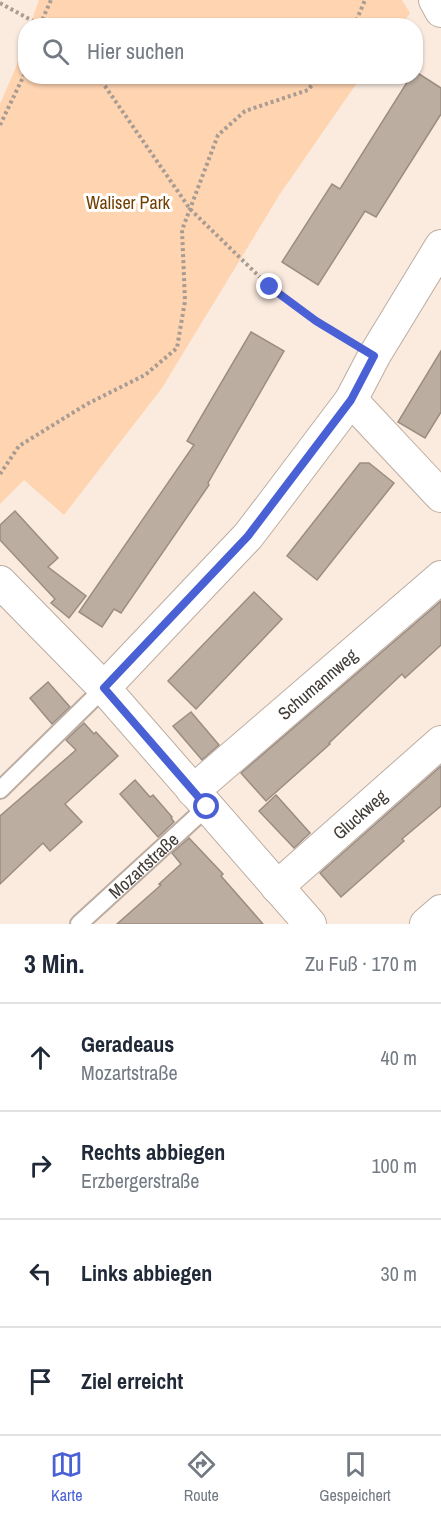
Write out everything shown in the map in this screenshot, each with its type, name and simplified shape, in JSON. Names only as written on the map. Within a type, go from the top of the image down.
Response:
[{"type":"street","points":[[435,0],[441,11]]},
{"type":"street","points":[[104,688],[248,536],[351,400],[374,356],[441,246]]},
{"type":"street","points":[[351,400],[441,496]]},
{"type":"street","name":"Schumannweg","points":[[200,799],[441,577]]},
{"type":"street","points":[[2,588],[104,688],[309,924]]},
{"type":"street","name":"Gluckweg","points":[[277,887],[441,742]]},
{"type":"street","points":[[426,924],[441,911]]},
{"type":"lane","points":[[0,790],[104,688]]},
{"type":"lane","name":"Mozartstraße","points":[[79,924],[200,799]]},
{"type":"path","points":[[44,18],[51,0]]},
{"type":"path","points":[[357,18],[365,0]]},
{"type":"path","points":[[0,3],[28,18]]},
{"type":"path","points":[[0,125],[19,84]]},
{"type":"path","points":[[104,84],[190,208],[270,287],[316,321],[374,356]]},
{"type":"path","points":[[0,474],[18,446],[87,404],[145,375],[177,348],[185,301],[182,230],[218,135],[244,111],[308,90],[313,84]]},
{"type":"green space","points":[[39,0],[402,0],[410,13],[407,18],[33,18]]},
{"type":"green space","name":"Waliser Park","points":[[18,61],[18,84],[356,84],[280,194],[162,388],[64,515],[24,480],[0,504],[0,104]]},
{"type":"building","points":[[423,76],[441,88],[441,114],[376,217],[365,211],[318,285],[282,262],[332,184],[340,189],[406,84],[423,84]]},
{"type":"building","points":[[251,332],[284,351],[208,483],[209,485],[121,613],[114,609],[102,627],[79,612],[194,445],[187,441]]},
{"type":"building","points":[[441,351],[441,412],[425,438],[398,422]]},
{"type":"building","points":[[360,463],[369,463],[394,483],[317,580],[287,556]]},
{"type":"building","points":[[15,511],[58,558],[48,567],[86,596],[69,618],[51,603],[55,599],[0,540],[0,525]]},
{"type":"building","points":[[254,592],[282,619],[196,709],[168,681]]},
{"type":"building","points":[[441,601],[441,645],[405,678],[402,674],[330,744],[266,801],[241,773]]},
{"type":"building","points":[[48,682],[70,707],[52,724],[30,698]]},
{"type":"building","points":[[191,712],[219,745],[202,760],[173,726]]},
{"type":"building","points":[[84,723],[94,734],[96,732],[118,756],[65,804],[82,822],[50,851],[43,843],[0,884],[0,816],[76,750],[66,740]]},
{"type":"building","points":[[441,766],[441,806],[402,839],[404,841],[341,897],[320,873]]},
{"type":"building","points":[[135,780],[150,797],[153,795],[172,817],[174,822],[158,837],[120,794]]},
{"type":"building","points":[[276,795],[310,833],[294,848],[259,811]]},
{"type":"building","points":[[189,838],[223,874],[221,876],[263,924],[117,924],[181,864],[172,853]]},
{"type":"route","points":[[207,807],[104,688],[248,536],[351,400],[374,356],[316,321],[270,287]]}]
